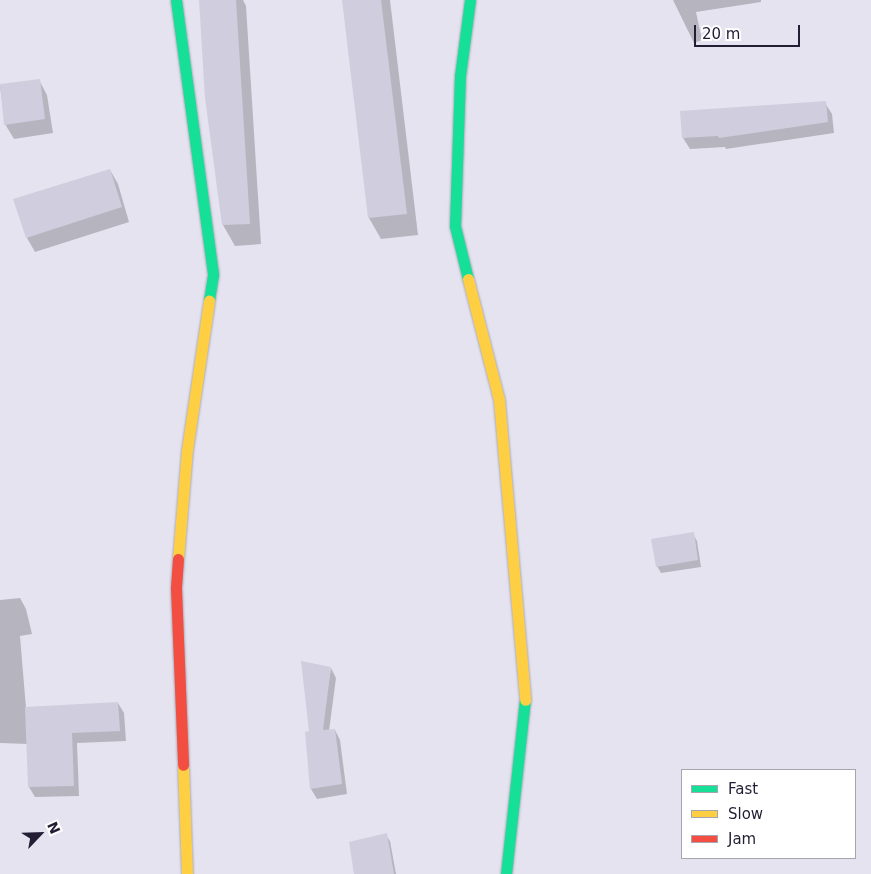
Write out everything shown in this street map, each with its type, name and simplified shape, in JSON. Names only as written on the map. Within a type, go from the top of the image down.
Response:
[{"type":"street","points":[[176,0],[214,275],[187,450],[176,588],[188,874]]},
{"type":"street","points":[[470,0],[460,76],[455,226],[499,400],[525,696],[506,874]]},
{"type":"building","points":[[199,0],[236,0],[250,224],[222,225],[205,98]]},
{"type":"building","points":[[342,0],[381,0],[407,214],[368,218]]},
{"type":"building","points":[[40,79],[45,119],[4,125],[0,84]]},
{"type":"building","points":[[826,101],[828,122],[719,138],[718,136],[682,138],[680,111]]},
{"type":"building","points":[[110,169],[122,207],[26,238],[13,199]]},
{"type":"building","points":[[694,532],[698,560],[656,567],[651,539]]},
{"type":"building","points":[[301,661],[331,667],[323,730],[335,729],[342,784],[310,789],[305,732],[309,731]]},
{"type":"building","points":[[118,702],[120,731],[72,733],[74,786],[28,787],[25,707]]},
{"type":"building","points":[[387,833],[394,874],[354,874],[349,842]]},
{"type":"traffic: fast","points":[[176,0],[213,275],[209,301]]},
{"type":"traffic: fast","points":[[468,279],[455,226],[460,76],[470,0]]},
{"type":"traffic: fast","points":[[506,874],[525,700]]},
{"type":"traffic: slow","points":[[468,279],[499,400],[525,700]]},
{"type":"traffic: slow","points":[[178,559],[187,450],[209,301]]},
{"type":"traffic: slow","points":[[183,765],[187,874]]},
{"type":"traffic: jam","points":[[178,559],[176,588],[183,765]]}]
